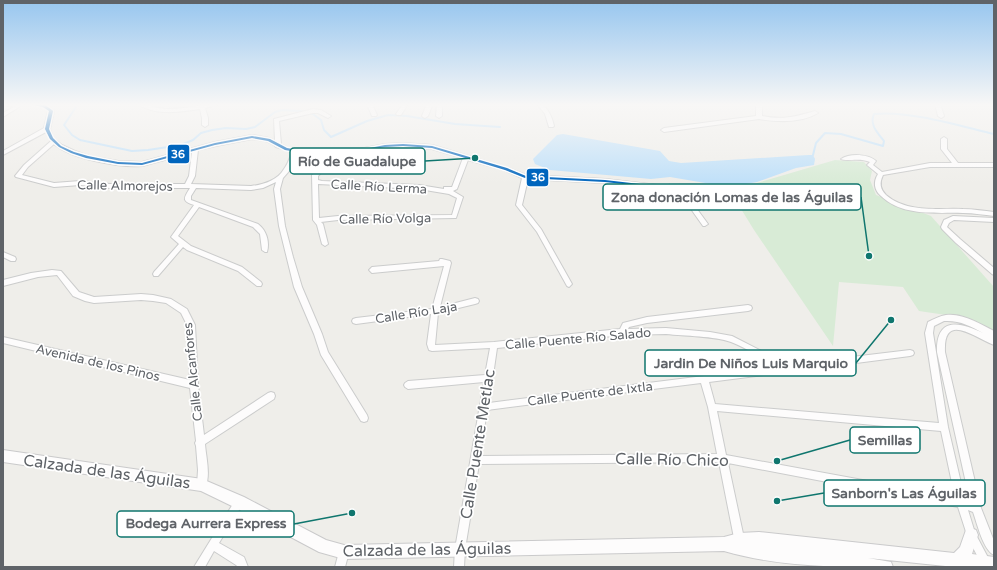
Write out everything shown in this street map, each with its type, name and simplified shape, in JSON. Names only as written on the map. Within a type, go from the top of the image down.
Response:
[{"type":"main road","name":"Calzada de las Águilas","points":[[3,456],[202,485],[239,502],[324,547],[344,552],[724,544],[740,545],[856,565],[886,567]]},
{"type":"main road","points":[[956,560],[966,551],[970,535]]},
{"type":"main road","name":"Calzada de las Águilas","points":[[740,545],[759,539],[956,560],[989,565]]},
{"type":"street","points":[[3,153],[44,131]]},
{"type":"street","points":[[48,131],[53,142],[65,150],[106,162],[131,165],[153,162],[230,140],[252,136],[269,140],[278,146],[294,151],[335,155],[385,146],[403,145],[432,147],[506,169],[526,177],[605,181],[668,188],[681,191],[705,224]]},
{"type":"street","points":[[277,131],[278,146]]},
{"type":"street","points":[[944,139],[944,149],[956,164]]},
{"type":"street","name":"Calle Almorejos","points":[[53,142],[26,166],[18,176],[54,185],[80,183],[110,186],[251,188],[261,187],[280,178]]},
{"type":"street","points":[[325,244],[320,224],[316,220],[315,175],[319,172],[374,156],[385,146]]},
{"type":"street","points":[[186,186],[192,176],[195,150]]},
{"type":"street","points":[[294,151],[287,170],[280,178],[277,189],[282,226],[298,287],[318,334],[324,353],[364,418]]},
{"type":"street","points":[[844,159],[861,157],[869,159],[873,161],[870,165],[881,174]]},
{"type":"street","name":"Calle Río Lerma","points":[[315,181],[323,180],[414,185],[454,189],[466,158]]},
{"type":"street","points":[[994,165],[930,165],[881,174],[877,179],[878,188],[890,201],[898,205],[920,210],[994,214]]},
{"type":"street","points":[[526,177],[519,205],[539,231],[569,284]]},
{"type":"street","name":"Calle Río Lerma","points":[[315,181],[419,187],[451,192],[460,197],[454,217]]},
{"type":"street","points":[[629,184],[636,206]]},
{"type":"street","points":[[194,186],[187,199],[188,201],[251,223],[260,228],[264,235],[265,250]]},
{"type":"street","points":[[668,188],[671,186],[708,187],[722,192]]},
{"type":"street","points":[[197,205],[174,237],[189,248],[240,269],[259,284]]},
{"type":"street","name":"Calle Río Volga","points":[[316,220],[338,218],[454,217]]},
{"type":"street","points":[[994,220],[953,218],[946,222],[944,227],[994,272]]},
{"type":"street","points":[[156,274],[183,243]]},
{"type":"street","points":[[3,254],[13,259]]},
{"type":"street","points":[[372,270],[445,262],[436,311]]},
{"type":"street","name":"Calle Alcanfores","points":[[3,283],[51,272],[59,273],[76,294],[85,298],[94,300],[147,298],[168,301],[177,305],[184,311],[191,325],[202,485]]},
{"type":"street","name":"Calle Río Laja","points":[[356,321],[436,311],[475,301]]},
{"type":"street","points":[[623,332],[626,325],[647,320],[748,308]]},
{"type":"street","name":"Calle Puente Río Salado","points":[[436,311],[431,346],[438,349],[623,332],[666,331],[710,335],[732,339],[772,360],[783,368]]},
{"type":"street","points":[[989,565],[970,535],[961,503],[944,427],[929,339],[931,324],[946,318],[970,323],[994,335]]},
{"type":"street","points":[[994,342],[964,328],[954,327],[946,329],[942,337],[941,352],[976,508],[988,541],[994,550]]},
{"type":"street","name":"Avenida de los Pinos","points":[[3,340],[194,385]]},
{"type":"street","name":"Calle Puente Metlac","points":[[459,567],[460,549],[494,345]]},
{"type":"street","name":"Calle Puente de Ixtla","points":[[484,407],[910,353]]},
{"type":"street","points":[[408,385],[488,378]]},
{"type":"street","points":[[704,379],[712,408],[740,545]]},
{"type":"street","points":[[199,443],[271,396]]},
{"type":"street","points":[[712,408],[944,427]]},
{"type":"street","name":"Calle Río Chico","points":[[475,460],[722,458],[961,503],[976,508]]},
{"type":"street","points":[[199,567],[239,502]]},
{"type":"street","points":[[213,545],[240,562],[243,567]]},
{"type":"street","points":[[340,567],[344,552]]},
{"type":"green space","points":[[835,160],[864,162],[872,171],[870,180],[876,195],[931,216],[994,287],[994,334],[946,315],[919,311],[903,287],[839,282],[833,346],[754,230],[730,191]]},
{"type":"water","points":[[563,134],[660,151],[669,161],[681,163],[808,155],[813,155],[815,159],[814,165],[796,168],[757,182],[723,186],[670,177],[651,179],[550,170],[535,164],[533,159],[557,135]]},
{"type":"waterway","points":[[68,131],[80,140],[132,151],[181,145],[193,140],[201,133],[210,131]]},
{"type":"waterway","points":[[325,131],[331,137],[345,131]]},
{"type":"waterway","points":[[813,155],[816,143],[825,133],[841,134],[883,146],[884,141],[876,131]]},
{"type":"waterway","points":[[980,131],[994,134]]},
{"type":"transit line","name":"36","points":[[48,131],[51,139],[73,153],[103,161],[118,163],[142,164],[215,144],[252,137],[269,140],[286,149],[315,154],[349,153],[385,146],[403,145],[432,147],[506,169],[525,177],[605,181],[667,188],[671,186],[708,187],[721,192]]},
{"type":"place","name":"Río de Guadalupe","points":[[475,158]]},
{"type":"place","name":"Zona donación Lomas de las Águilas","points":[[869,256]]},
{"type":"place","name":"Jardin De Niños Luis Marquio","points":[[891,320]]},
{"type":"place","name":"Semillas","points":[[777,461]]},
{"type":"place","name":"Sanborn's Las Águilas","points":[[777,501]]},
{"type":"place","name":"Bodega Aurrera Express","points":[[352,513]]}]
